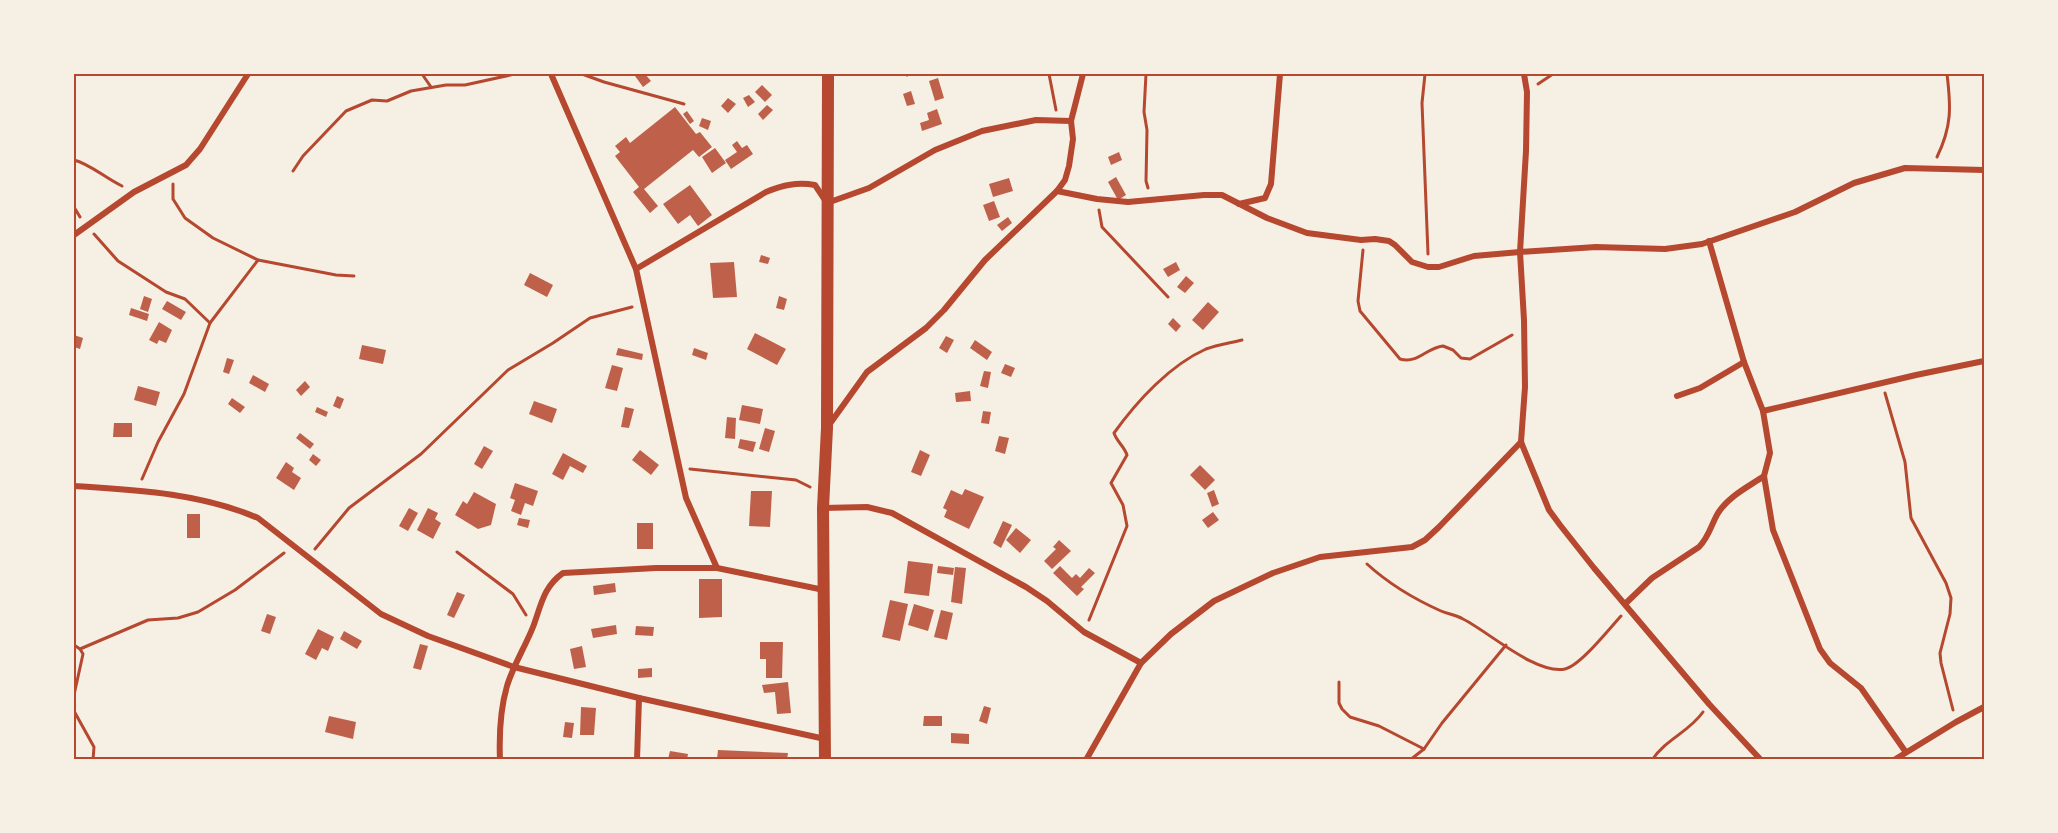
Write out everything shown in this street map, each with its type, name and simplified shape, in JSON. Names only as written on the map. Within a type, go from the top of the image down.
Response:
[{"type":"main road","points":[[825,759],[823,508],[827,428],[828,74]]},
{"type":"street","points":[[74,235],[134,192],[186,165],[200,149],[248,74]]},
{"type":"street","points":[[551,74],[636,269],[686,498],[717,568]]},
{"type":"street","points":[[827,428],[867,372],[926,328],[985,260],[1057,191],[1065,180],[1073,139],[1071,121],[1083,74]]},
{"type":"street","points":[[1238,204],[1265,198],[1271,184],[1280,74]]},
{"type":"street","points":[[1524,74],[1527,92],[1520,252],[1525,387],[1521,442],[1549,510],[1594,568],[1710,704],[1761,759]]},
{"type":"street","points":[[636,269],[766,192],[784,184],[815,185],[827,203],[869,188],[935,150],[982,131],[1036,120],[1071,121]]},
{"type":"street","points":[[1057,191],[1128,202],[1222,195],[1307,233],[1389,241],[1412,262],[1428,267],[1439,267],[1474,256],[1520,252],[1596,247],[1665,249],[1709,241],[1795,212],[1854,183],[1905,168],[1984,170]]},
{"type":"street","points":[[1709,241],[1744,362],[1763,411],[1770,453],[1764,476],[1773,530],[1820,649],[1830,663],[1861,688],[1905,751]]},
{"type":"street","points":[[1763,411],[1984,361]]},
{"type":"street","points":[[1677,396],[1700,388],[1744,362]]},
{"type":"street","points":[[1086,759],[1141,663],[1171,634],[1214,601],[1273,573],[1320,557],[1412,547],[1425,540],[1521,442]]},
{"type":"street","points":[[1627,606],[1652,578],[1699,547],[1718,513],[1730,499],[1764,476]]},
{"type":"street","points":[[74,486],[165,494],[241,510],[258,518],[381,614],[428,636],[514,667],[826,740]]},
{"type":"street","points":[[823,508],[867,507],[892,513],[1026,587],[1047,601],[1084,632],[1141,663]]},
{"type":"street","points":[[500,759],[501,714],[507,687],[533,627],[547,587],[563,573],[597,570],[717,568],[824,590]]},
{"type":"street","points":[[637,759],[639,698]]},
{"type":"street","points":[[1894,759],[1984,707]]},
{"type":"path","points":[[422,74],[431,87]]},
{"type":"path","points":[[293,171],[303,156],[346,111],[372,100],[387,101],[411,91],[446,85],[465,86],[515,74]]},
{"type":"path","points":[[582,74],[684,104]]},
{"type":"path","points":[[1049,74],[1057,121]]},
{"type":"path","points":[[1146,74],[1144,112],[1147,130],[1146,181],[1151,199]]},
{"type":"path","points":[[1292,74],[1302,74]]},
{"type":"path","points":[[1425,74],[1422,104],[1428,267]]},
{"type":"path","points":[[1527,92],[1554,74]]},
{"type":"path","points":[[1931,169],[1947,137],[1950,96],[1947,74]]},
{"type":"path","points":[[74,160],[86,164],[100,175],[134,192]]},
{"type":"path","points":[[173,173],[173,199],[185,218],[213,238],[258,260],[336,275],[354,276]]},
{"type":"path","points":[[1097,199],[1102,227],[1168,297]]},
{"type":"path","points":[[87,226],[118,261],[166,292],[185,299],[210,323]]},
{"type":"path","points":[[1362,240],[1358,302],[1360,310],[1400,359],[1412,361],[1429,350],[1443,346],[1453,350],[1461,358],[1470,358],[1524,329]]},
{"type":"path","points":[[137,491],[158,442],[184,394],[210,323],[258,260]]},
{"type":"path","points":[[308,558],[349,508],[421,454],[508,370],[590,318],[645,304]]},
{"type":"path","points":[[1084,632],[1127,526],[1123,505],[1111,483],[1127,455],[1125,449],[1117,442],[1114,433],[1128,413],[1173,368],[1207,349],[1242,340]]},
{"type":"path","points":[[1883,383],[1905,462],[1911,518],[1946,583],[1951,598],[1950,614],[1940,653],[1956,722]]},
{"type":"path","points":[[679,468],[796,480],[824,493]]},
{"type":"path","points":[[80,649],[148,620],[178,618],[198,612],[235,590],[266,564],[294,546]]},
{"type":"path","points":[[457,552],[513,594],[533,627]]},
{"type":"path","points":[[1354,554],[1388,582],[1443,612],[1461,617],[1528,661],[1552,669],[1564,669],[1579,662],[1627,606]]},
{"type":"path","points":[[74,645],[80,649],[82,660],[76,676],[74,695]]},
{"type":"path","points":[[1410,759],[1424,749],[1442,723],[1506,645]]},
{"type":"path","points":[[1339,682],[1340,703],[1342,709],[1350,717],[1379,726],[1424,749]]},
{"type":"path","points":[[1652,759],[1670,739],[1697,721],[1710,704]]},
{"type":"path","points":[[74,711],[94,747],[93,759]]},
{"type":"building","points":[[645,74],[651,81],[643,87],[635,76]]},
{"type":"building","points":[[938,78],[944,98],[935,101],[929,81]]},
{"type":"building","points":[[762,85],[772,95],[765,102],[755,92]]},
{"type":"building","points":[[911,91],[915,104],[907,106],[903,94]]},
{"type":"building","points":[[749,95],[755,102],[748,107],[743,98]]},
{"type":"building","points":[[728,98],[736,104],[728,113],[721,106]]},
{"type":"building","points":[[767,105],[773,110],[763,120],[758,114]]},
{"type":"building","points":[[675,107],[696,134],[700,132],[712,147],[699,157],[693,150],[644,189],[658,206],[650,213],[633,192],[639,187],[615,156],[620,152],[615,146],[626,137],[630,143]]},
{"type":"building","points":[[937,109],[942,124],[922,131],[920,123],[929,120],[927,113]]},
{"type":"building","points":[[687,111],[694,121],[690,124],[683,114]]},
{"type":"building","points":[[702,118],[711,121],[708,130],[699,126]]},
{"type":"building","points":[[737,141],[742,148],[747,145],[753,154],[731,169],[725,160],[737,152],[732,145]]},
{"type":"building","points":[[715,148],[726,163],[712,173],[702,157]]},
{"type":"building","points":[[1119,152],[1122,160],[1111,165],[1108,157]]},
{"type":"building","points":[[1116,177],[1126,195],[1118,200],[1108,182]]},
{"type":"building","points":[[1009,178],[1013,191],[993,197],[989,184]]},
{"type":"building","points":[[690,185],[712,215],[698,226],[690,215],[678,224],[663,204]]},
{"type":"building","points":[[994,201],[1000,217],[989,221],[983,205]]},
{"type":"building","points":[[1008,217],[1012,223],[1002,231],[997,225]]},
{"type":"building","points":[[761,255],[770,258],[768,264],[759,262]]},
{"type":"building","points":[[734,262],[737,297],[713,298],[710,263]]},
{"type":"building","points":[[1176,262],[1180,270],[1168,277],[1163,269]]},
{"type":"building","points":[[530,273],[553,285],[547,297],[524,285]]},
{"type":"building","points":[[1186,276],[1194,283],[1185,293],[1177,287]]},
{"type":"building","points":[[144,296],[152,299],[148,312],[140,309]]},
{"type":"building","points":[[779,296],[787,299],[784,310],[776,308]]},
{"type":"building","points":[[167,301],[186,312],[181,320],[162,309]]},
{"type":"building","points":[[1208,302],[1219,312],[1203,330],[1192,320]]},
{"type":"building","points":[[131,308],[149,314],[147,321],[129,315]]},
{"type":"building","points":[[1173,318],[1181,326],[1176,332],[1168,324]]},
{"type":"building","points":[[159,322],[172,330],[166,343],[159,340],[157,344],[149,340]]},
{"type":"building","points":[[755,333],[786,349],[777,365],[747,349]]},
{"type":"building","points":[[74,335],[83,338],[80,349],[74,347]]},
{"type":"building","points":[[946,336],[954,340],[947,353],[939,348]]},
{"type":"building","points":[[975,340],[992,352],[987,360],[970,348]]},
{"type":"building","points":[[362,345],[386,350],[383,364],[359,359]]},
{"type":"building","points":[[618,348],[643,354],[642,360],[616,355]]},
{"type":"building","points":[[694,348],[708,353],[706,360],[692,355]]},
{"type":"building","points":[[227,358],[234,360],[229,374],[223,372]]},
{"type":"building","points":[[1005,364],[1015,368],[1011,377],[1001,373]]},
{"type":"building","points":[[612,365],[623,368],[617,391],[605,388]]},
{"type":"building","points":[[984,371],[991,372],[988,388],[980,386]]},
{"type":"building","points":[[253,375],[269,384],[265,392],[249,383]]},
{"type":"building","points":[[305,381],[310,387],[301,396],[296,390]]},
{"type":"building","points":[[138,386],[160,392],[156,406],[134,400]]},
{"type":"building","points":[[970,391],[971,401],[956,402],[955,393]]},
{"type":"building","points":[[337,396],[344,399],[340,409],[333,406]]},
{"type":"building","points":[[232,398],[245,407],[240,413],[228,404]]},
{"type":"building","points":[[534,401],[557,409],[552,423],[529,414]]},
{"type":"building","points":[[742,405],[763,409],[760,424],[739,420]]},
{"type":"building","points":[[317,407],[328,412],[326,417],[315,412]]},
{"type":"building","points":[[625,407],[634,409],[629,428],[621,427]]},
{"type":"building","points":[[983,411],[991,412],[989,424],[981,423]]},
{"type":"building","points":[[727,417],[736,418],[735,439],[725,438]]},
{"type":"building","points":[[114,423],[132,423],[132,437],[113,437]]},
{"type":"building","points":[[765,428],[775,431],[769,452],[759,449]]},
{"type":"building","points":[[300,433],[314,444],[310,449],[296,438]]},
{"type":"building","points":[[999,436],[1009,438],[1005,454],[995,451]]},
{"type":"building","points":[[740,439],[756,442],[753,452],[738,448]]},
{"type":"building","points":[[484,446],[493,451],[482,469],[474,464]]},
{"type":"building","points":[[640,450],[659,465],[651,475],[632,460]]},
{"type":"building","points":[[920,450],[930,455],[921,476],[911,472]]},
{"type":"building","points":[[563,453],[587,466],[583,473],[570,466],[563,480],[552,474]]},
{"type":"building","points":[[313,454],[321,460],[316,466],[309,460]]},
{"type":"building","points":[[286,462],[294,468],[292,472],[301,478],[294,490],[276,478]]},
{"type":"building","points":[[1200,465],[1215,480],[1205,490],[1190,475]]},
{"type":"building","points":[[515,483],[538,491],[533,506],[525,503],[521,515],[511,511],[515,500],[510,498]]},
{"type":"building","points":[[965,489],[984,497],[969,529],[944,517],[947,510],[943,508],[951,490],[962,495]]},
{"type":"building","points":[[1214,490],[1219,504],[1212,507],[1207,493]]},
{"type":"building","points":[[751,491],[772,491],[770,527],[749,526]]},
{"type":"building","points":[[474,492],[496,504],[491,525],[478,529],[455,515],[463,501],[467,504]]},
{"type":"building","points":[[409,508],[418,513],[408,531],[399,526]]},
{"type":"building","points":[[428,508],[438,513],[435,519],[441,523],[433,539],[417,530]]},
{"type":"building","points":[[1213,512],[1219,520],[1208,528],[1202,520]]},
{"type":"building","points":[[187,514],[200,514],[200,538],[187,538]]},
{"type":"building","points":[[519,518],[530,520],[528,528],[517,525]]},
{"type":"building","points":[[1003,521],[1012,525],[1001,548],[993,543]]},
{"type":"building","points":[[637,523],[653,523],[653,549],[637,549]]},
{"type":"building","points":[[1016,528],[1031,540],[1020,553],[1006,540]]},
{"type":"building","points":[[1059,540],[1071,551],[1052,569],[1044,561],[1056,549],[1053,547]]},
{"type":"building","points":[[908,561],[933,564],[929,596],[904,593]]},
{"type":"building","points":[[938,566],[954,568],[953,575],[937,573]]},
{"type":"building","points":[[1060,566],[1072,578],[1076,574],[1080,578],[1089,568],[1095,573],[1081,587],[1084,589],[1077,596],[1053,573]]},
{"type":"building","points":[[955,567],[966,568],[962,604],[951,602]]},
{"type":"building","points":[[699,579],[722,579],[722,617],[699,618]]},
{"type":"building","points":[[615,583],[616,592],[594,595],[593,586]]},
{"type":"building","points":[[457,592],[465,595],[454,618],[447,615]]},
{"type":"building","points":[[890,600],[908,604],[900,641],[882,637]]},
{"type":"building","points":[[914,604],[934,610],[928,631],[908,625]]},
{"type":"building","points":[[941,610],[953,613],[947,640],[934,637]]},
{"type":"building","points":[[267,614],[276,617],[270,634],[261,631]]},
{"type":"building","points":[[616,625],[617,634],[593,638],[591,629]]},
{"type":"building","points":[[636,626],[654,627],[653,636],[635,635]]},
{"type":"building","points":[[318,629],[334,637],[328,651],[322,648],[316,660],[305,654]]},
{"type":"building","points":[[344,631],[362,641],[357,649],[340,639]]},
{"type":"building","points":[[760,642],[783,642],[782,678],[766,678],[766,659],[760,659]]},
{"type":"building","points":[[420,644],[428,646],[421,670],[413,668]]},
{"type":"building","points":[[582,646],[586,667],[574,669],[570,649]]},
{"type":"building","points":[[652,668],[652,677],[638,678],[638,669]]},
{"type":"building","points":[[788,682],[791,713],[777,714],[775,692],[764,693],[762,685]]},
{"type":"building","points":[[984,706],[991,708],[987,724],[979,721]]},
{"type":"building","points":[[581,707],[596,708],[594,735],[580,735]]},
{"type":"building","points":[[329,716],[356,722],[353,739],[325,732]]},
{"type":"building","points":[[924,716],[942,716],[942,726],[923,726]]},
{"type":"building","points":[[565,722],[574,723],[572,738],[563,737]]},
{"type":"building","points":[[951,733],[969,734],[969,744],[951,743]]},
{"type":"building","points":[[718,750],[788,753],[787,759],[717,759]]},
{"type":"building","points":[[670,751],[688,754],[687,759],[668,759]]}]
